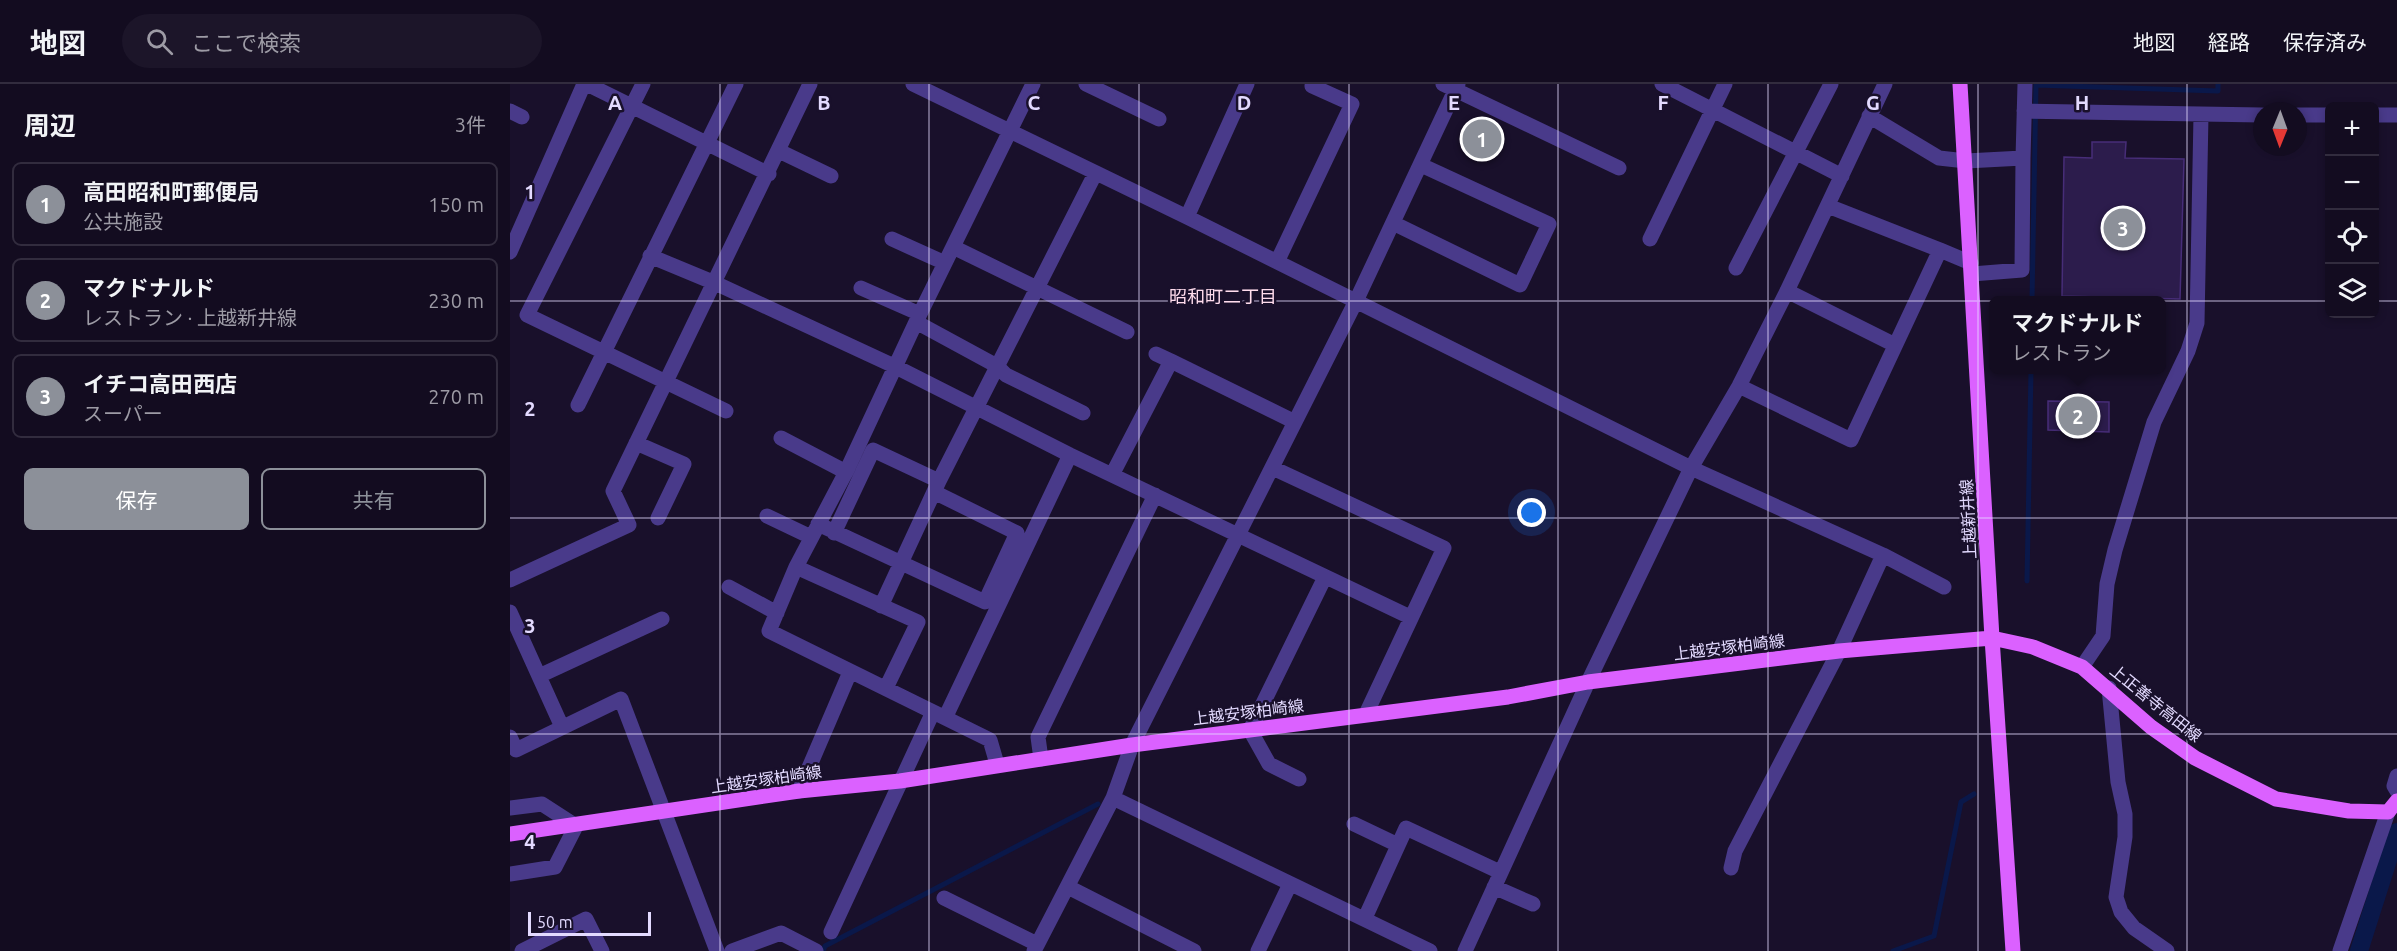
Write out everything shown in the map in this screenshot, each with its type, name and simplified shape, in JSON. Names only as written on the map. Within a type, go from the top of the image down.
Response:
[{"type":"main road","name":"上越新井線","points":[[1960,84],[1992,639],[2013,951]]},
{"type":"main road","name":"上正善寺高田線","points":[[1992,639],[2033,647],[2082,667],[2109,688],[2151,727],[2194,758],[2276,799],[2349,811],[2393,806]]},
{"type":"main road","name":"上越安塚柏崎線","points":[[510,834],[576,826],[663,810],[799,791],[900,781],[1132,745],[1508,697],[1588,682],[1839,651],[1992,639]]},
{"type":"street","points":[[510,252],[585,84],[769,174]]},
{"type":"street","points":[[643,84],[527,315],[606,351],[726,411]]},
{"type":"street","points":[[578,405],[736,84]]},
{"type":"street","points":[[510,580],[629,525],[613,491],[769,174],[810,84]]},
{"type":"street","points":[[913,84],[1187,217],[1691,468],[1883,555],[1944,587]]},
{"type":"street","points":[[998,764],[990,740],[769,631],[796,567],[846,472],[894,366],[1033,84]]},
{"type":"street","points":[[1086,84],[1159,119]]},
{"type":"street","points":[[1187,217],[1247,84]]},
{"type":"street","points":[[1662,84],[1842,176]]},
{"type":"street","points":[[1650,239],[1725,84]]},
{"type":"street","points":[[1736,268],[1831,84]]},
{"type":"street","points":[[1466,951],[1588,682],[1691,468],[1739,386],[1787,291],[1885,84]]},
{"type":"street","points":[[1828,206],[1940,250],[1972,268],[2022,270],[2025,84]]},
{"type":"street","points":[[1277,262],[1352,104],[1312,86]]},
{"type":"street","points":[[944,898],[1036,947],[1113,798],[1132,745],[1356,301],[1421,165],[1452,86],[1619,168]]},
{"type":"street","points":[[2024,111],[2253,115]]},
{"type":"street","points":[[2082,667],[2103,636],[2107,584],[2115,550],[2154,422],[2188,351],[2197,323],[2201,115]]},
{"type":"street","points":[[2307,115],[2325,115]]},
{"type":"street","points":[[2379,115],[2397,115]]},
{"type":"street","points":[[1869,116],[1939,158],[1966,161],[2023,158]]},
{"type":"street","points":[[779,151],[831,176]]},
{"type":"street","points":[[1393,223],[1520,285],[1550,224],[1421,165]]},
{"type":"street","points":[[881,606],[976,407],[1095,174]]},
{"type":"street","points":[[892,239],[945,263]]},
{"type":"street","points":[[953,247],[1127,332]]},
{"type":"street","points":[[1739,386],[1851,440],[1940,250]]},
{"type":"street","points":[[650,256],[716,283],[894,366],[1070,455],[1113,473],[1410,617]]},
{"type":"street","points":[[861,288],[918,318],[997,366],[1006,375],[1083,413]]},
{"type":"street","points":[[1787,291],[1895,345]]},
{"type":"street","points":[[1156,354],[1295,422]]},
{"type":"street","points":[[1113,473],[1171,361]]},
{"type":"street","points":[[781,438],[846,472]]},
{"type":"street","points":[[636,443],[684,464],[658,518]]},
{"type":"street","points":[[767,516],[814,531],[834,533],[985,602],[1017,533],[873,450],[834,533]]},
{"type":"street","points":[[831,932],[900,781],[940,714],[1070,455]]},
{"type":"street","points":[[1273,468],[1444,548],[1366,714]]},
{"type":"street","points":[[1041,759],[1038,736],[1155,495]]},
{"type":"street","points":[[1731,868],[1735,851],[1839,651],[1883,555]]},
{"type":"street","points":[[796,567],[918,622],[886,688]]},
{"type":"street","points":[[1299,779],[1269,764],[1251,730],[1325,577]]},
{"type":"street","points":[[729,587],[777,613]]},
{"type":"street","points":[[510,612],[562,727]]},
{"type":"street","points":[[538,676],[662,619]]},
{"type":"street","points":[[799,791],[850,672]]},
{"type":"street","points":[[2109,688],[2118,782],[2125,814],[2125,837],[2116,897],[2121,912],[2133,928],[2167,951]]},
{"type":"street","points":[[510,737],[516,750],[621,699],[717,951]]},
{"type":"street","points":[[2397,776],[2394,786],[2397,790]]},
{"type":"street","points":[[1113,798],[1430,951]]},
{"type":"street","points":[[510,808],[542,804],[576,826],[555,867],[510,874]]},
{"type":"street","points":[[2340,951],[2393,806]]},
{"type":"street","points":[[1354,824],[1398,845]]},
{"type":"street","points":[[1365,918],[1406,828],[1497,880],[1533,904]]},
{"type":"street","points":[[1258,951],[1290,884]]},
{"type":"street","points":[[1068,887],[1194,951]]},
{"type":"street","points":[[522,951],[586,919],[602,951]]},
{"type":"street","points":[[732,951],[781,933],[816,951]]},
{"type":"building","points":[[2092,142],[2126,142],[2125,158],[2184,159],[2180,299],[2166,299],[2166,296],[2062,296],[2064,157],[2092,158]]},
{"type":"building","points":[[2048,401],[2109,402],[2109,432],[2048,430]]},
{"type":"waterway","points":[[2032,296],[2036,85],[2218,91],[2218,84]]},
{"type":"waterway","points":[[2027,581],[2031,374]]},
{"type":"waterway","points":[[1893,951],[1934,936],[1961,802],[1974,794]]},
{"type":"waterway","points":[[823,951],[825,946],[1098,804]]},
{"type":"waterway","points":[[2359,951],[2397,832]]},
{"type":"place","name":"高田昭和町郵便局","points":[[1482,139]]},
{"type":"place","name":"イチコ高田西店","points":[[2123,228]]},
{"type":"place","name":"マクドナルド","points":[[2078,416]]},
{"type":"district","name":"昭和町二丁目","points":[[1223,297]]}]
